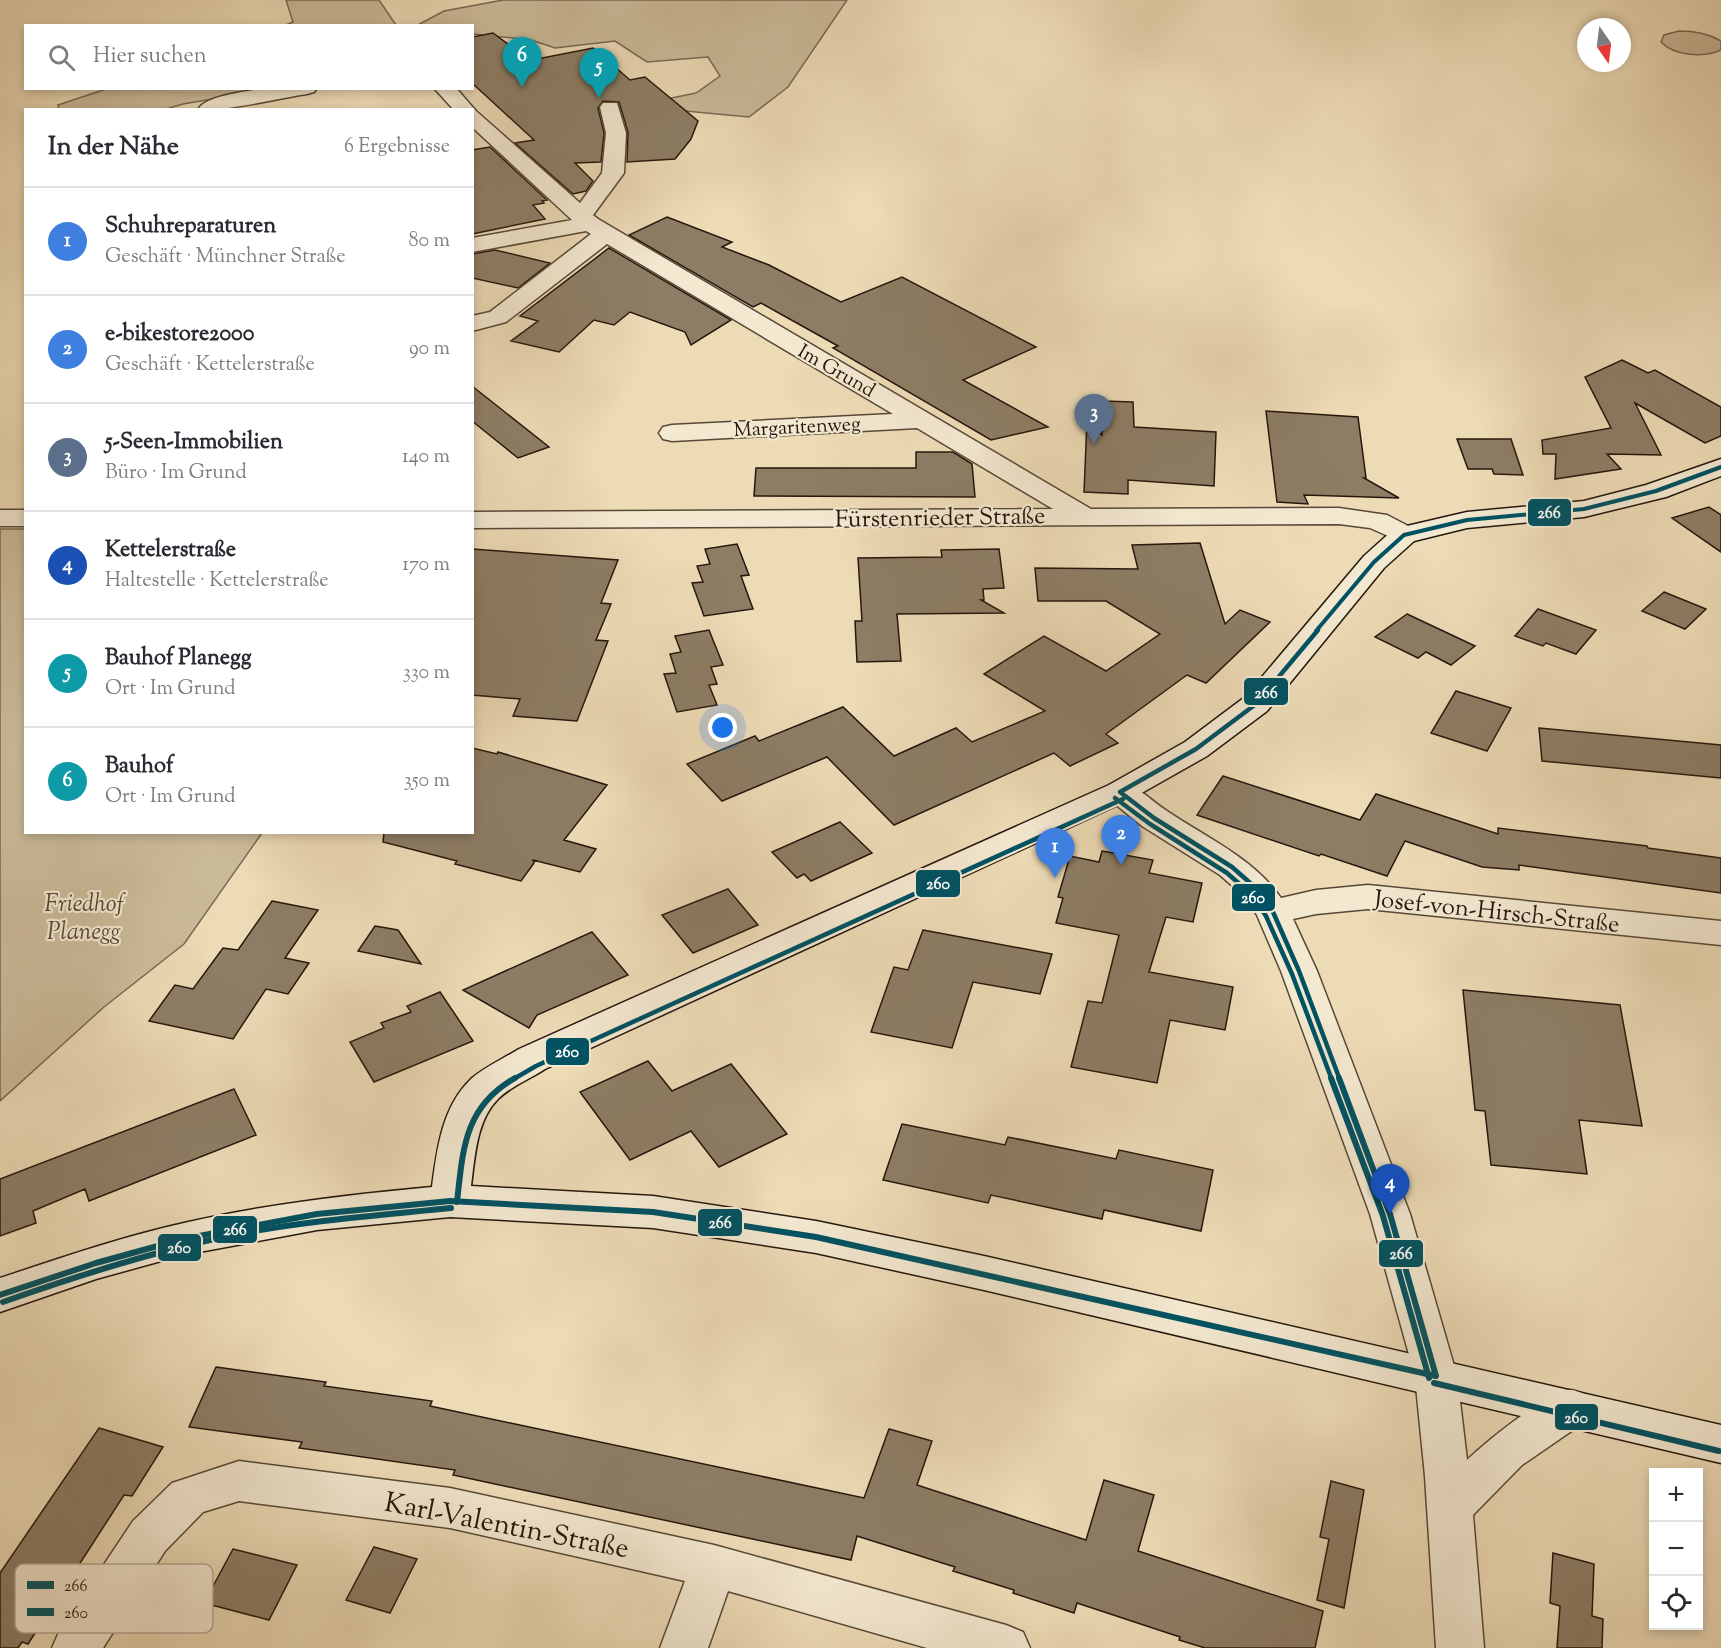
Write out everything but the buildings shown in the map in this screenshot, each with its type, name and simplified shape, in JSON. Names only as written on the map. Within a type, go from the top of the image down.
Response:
[{"type":"street","points":[[209,108],[237,99],[294,90]]},
{"type":"street","points":[[446,90],[464,108]]},
{"type":"street","points":[[474,323],[498,317],[593,225],[614,173],[616,133],[610,107]]},
{"type":"street","name":"Im Grund","points":[[477,124],[593,225],[1082,515]]},
{"type":"street","points":[[474,245],[593,225]]},
{"type":"street","name":"Margaritenweg","points":[[672,433],[923,420]]},
{"type":"street","points":[[450,1201],[459,1133],[484,1090],[532,1059],[1120,792],[1176,762],[1257,704],[1374,562],[1404,535],[1467,520],[1584,509],[1656,491],[1721,467]]},
{"type":"street","name":"Fürstenrieder Straße","points":[[474,520],[682,521],[1082,515],[1340,516],[1377,521],[1404,535]]},
{"type":"street","points":[[0,518],[24,518]]},
{"type":"street","points":[[1120,792],[1154,818],[1232,867],[1257,889],[1273,912],[1299,971],[1390,1214],[1436,1376],[1450,1508],[1460,1648]]},
{"type":"street","name":"Josef-von-Hirsch-Straße","points":[[1273,912],[1316,902],[1368,897],[1721,933]]},
{"type":"street","points":[[0,1295],[96,1263],[183,1239],[317,1214],[450,1201],[653,1212],[816,1237],[1436,1376],[1721,1444]]},
{"type":"street","points":[[1450,1508],[1506,1451],[1571,1408]]},
{"type":"street","name":"Karl-Valentin-Straße","points":[[131,1564],[149,1536],[188,1497],[239,1481],[450,1508],[714,1566],[1006,1648]]},
{"type":"street","points":[[684,1648],[714,1566]]},
{"type":"street","name":"Karl-Valentin-Straße","points":[[76,1648],[86,1633]]},
{"type":"green space","points":[[286,0],[379,0],[395,24],[288,24],[293,22]]},
{"type":"green space","points":[[503,0],[847,0],[788,87],[749,117],[632,106],[696,93],[720,76],[708,57],[647,62],[615,41],[555,48],[531,40],[474,34],[474,24],[420,24],[444,11]]},
{"type":"green space","points":[[1679,31],[1701,33],[1716,38],[1721,41],[1721,50],[1698,55],[1681,53],[1661,42],[1664,35]]},
{"type":"green space","points":[[103,90],[266,90],[169,108],[59,108],[58,105]]},
{"type":"green space","name":"Friedhof Planegg","points":[[0,529],[24,529],[24,834],[261,834],[184,944],[104,1007],[0,1101]]},
{"type":"transit line","name":"266","points":[[1120,792],[1196,749],[1256,704],[1374,562],[1404,535],[1467,520],[1584,509],[1656,491],[1721,467]]},
{"type":"transit line","name":"266","points":[[1120,792],[1154,818],[1232,867],[1257,889],[1273,912],[1299,971],[1390,1214],[1436,1376]]},
{"type":"transit line","name":"260","points":[[1115,798],[1150,824],[1227,873],[1251,894],[1266,916],[1292,974],[1383,1216],[1429,1378]]},
{"type":"transit line","name":"260","points":[[457,1202],[462,1159],[469,1129],[482,1104],[492,1093],[508,1082],[536,1066],[1123,799]]},
{"type":"transit line","name":"266","points":[[0,1295],[96,1263],[183,1239],[317,1214],[450,1201],[653,1212],[816,1237],[1436,1376]]},
{"type":"transit line","name":"260","points":[[3,1302],[70,1278],[208,1240],[300,1224],[451,1208]]},
{"type":"transit line","name":"260","points":[[1434,1383],[1719,1451]]},
{"type":"place","name":"Bauhof","points":[[522,87]]},
{"type":"place","name":"Bauhof Planegg","points":[[599,98]]},
{"type":"place","name":"5-Seen-Immobilien","points":[[1094,444]]},
{"type":"place","name":"e-bikestore2000","points":[[1121,865]]},
{"type":"place","name":"Schuhreparaturen","points":[[1055,878]]},
{"type":"place","name":"Kettelerstraße","points":[[1390,1214]]}]
